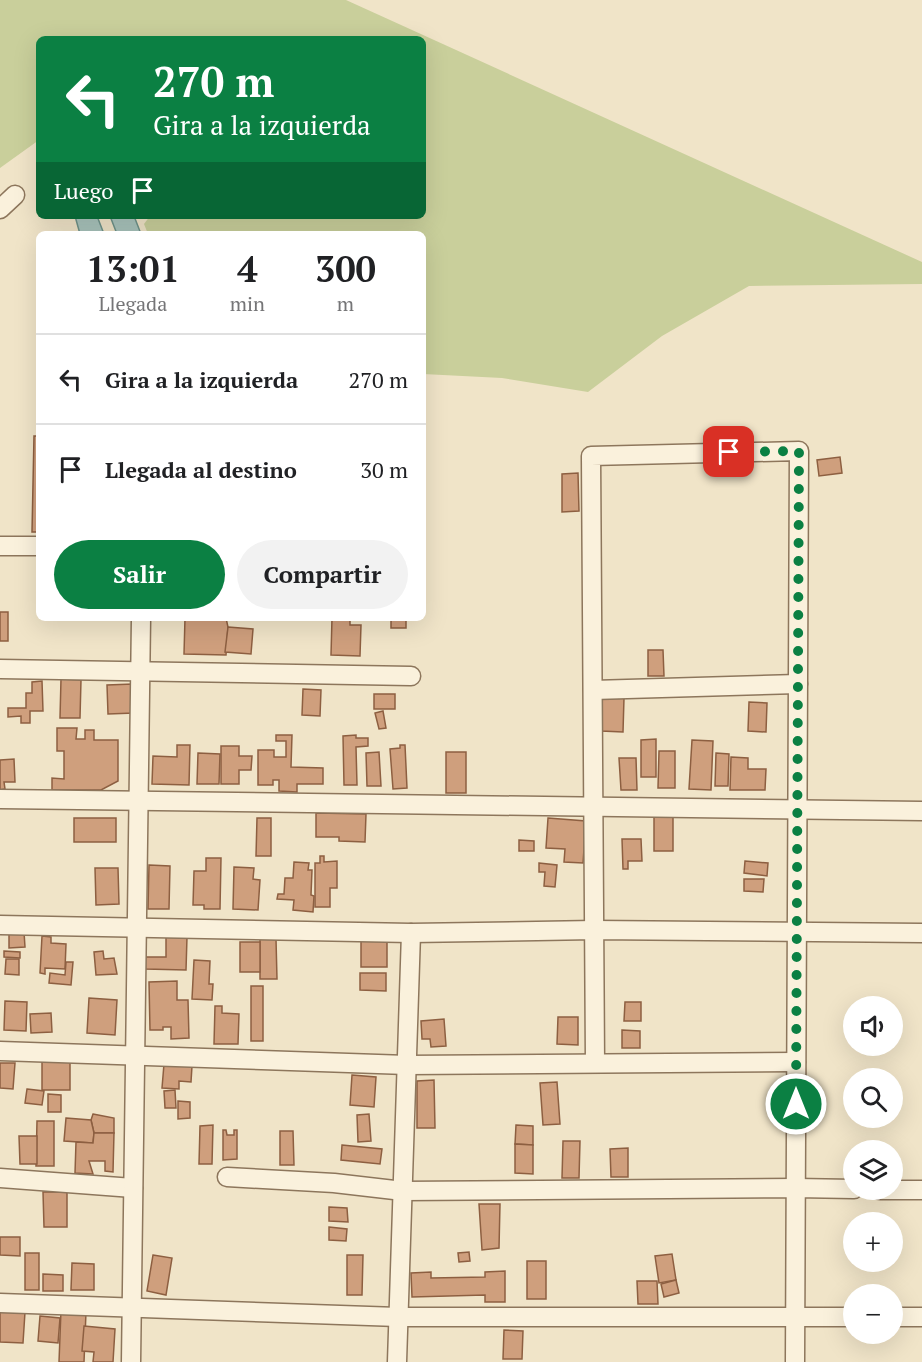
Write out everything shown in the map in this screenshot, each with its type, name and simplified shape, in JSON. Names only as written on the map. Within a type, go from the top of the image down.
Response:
[{"type":"street","points":[[0,209],[15,195]]},
{"type":"street","points":[[596,1063],[591,456],[799,451],[795,1362]]},
{"type":"street","points":[[0,546],[36,546]]},
{"type":"street","points":[[131,1362],[141,621]]},
{"type":"street","points":[[0,669],[411,676]]},
{"type":"street","points":[[593,690],[798,684]]},
{"type":"street","points":[[0,799],[922,811]]},
{"type":"street","points":[[0,925],[411,933],[594,930],[797,930],[922,933]]},
{"type":"street","points":[[397,1362],[411,933]]},
{"type":"street","points":[[0,1051],[407,1065],[796,1062]]},
{"type":"street","points":[[227,1177],[334,1183],[402,1191],[843,1189]]},
{"type":"street","points":[[0,1178],[133,1188]]},
{"type":"street","points":[[903,1190],[922,1190]]},
{"type":"street","points":[[0,1303],[398,1317],[843,1317]]},
{"type":"street","points":[[903,1317],[922,1317]]},
{"type":"green space","points":[[0,0],[346,0],[425,36],[36,36],[36,142],[0,168]]},
{"type":"green space","points":[[426,36],[922,262],[922,284],[749,286],[662,336],[588,392],[502,378],[426,374],[426,231],[147,231],[144,224],[148,219],[426,219]]},
{"type":"water","points":[[76,219],[98,219],[103,231],[79,231]]},
{"type":"water","points":[[111,219],[135,219],[140,231],[116,231]]},
{"type":"building","points":[[34,436],[36,436],[36,532],[32,532]]},
{"type":"building","points":[[840,457],[842,473],[819,476],[817,460]]},
{"type":"building","points":[[578,473],[579,511],[562,512],[562,474]]},
{"type":"building","points":[[0,612],[8,612],[8,641],[0,641]]},
{"type":"building","points":[[185,621],[227,621],[226,655],[184,654]]},
{"type":"building","points":[[332,621],[350,621],[350,625],[361,625],[360,656],[331,655]]},
{"type":"building","points":[[391,621],[406,621],[406,628],[391,628]]},
{"type":"building","points":[[228,627],[253,629],[251,654],[225,652]]},
{"type":"building","points":[[648,650],[663,650],[664,676],[648,676]]},
{"type":"building","points":[[61,679],[81,680],[80,718],[60,718]]},
{"type":"building","points":[[42,681],[43,711],[30,711],[30,723],[21,723],[21,716],[8,717],[8,708],[26,708],[26,693],[32,693],[32,682]]},
{"type":"building","points":[[133,684],[134,713],[108,714],[107,685]]},
{"type":"building","points":[[303,689],[321,690],[320,716],[302,715]]},
{"type":"building","points":[[374,694],[395,694],[395,709],[374,709]]},
{"type":"building","points":[[602,697],[624,698],[623,732],[601,731]]},
{"type":"building","points":[[749,702],[767,703],[766,732],[748,731]]},
{"type":"building","points":[[383,711],[386,728],[379,729],[375,713]]},
{"type":"building","points":[[57,728],[77,728],[76,739],[85,739],[85,730],[94,730],[94,740],[118,740],[118,781],[101,790],[52,790],[52,778],[64,779],[64,751],[57,751]]},
{"type":"building","points":[[276,735],[292,735],[291,767],[323,768],[323,784],[297,784],[297,792],[279,791],[279,780],[273,780],[273,785],[258,785],[258,750],[274,750],[274,757],[286,757],[286,741],[276,741]]},
{"type":"building","points":[[356,735],[356,738],[368,738],[368,746],[356,747],[357,785],[344,785],[343,736]]},
{"type":"building","points":[[656,739],[656,777],[641,777],[641,740]]},
{"type":"building","points":[[692,740],[713,741],[711,790],[689,789]]},
{"type":"building","points":[[177,745],[190,745],[189,785],[152,784],[153,756],[177,757]]},
{"type":"building","points":[[400,745],[405,745],[407,788],[393,789],[390,749],[400,748]]},
{"type":"building","points":[[221,746],[239,746],[239,756],[252,756],[251,770],[239,770],[239,784],[221,784]]},
{"type":"building","points":[[659,751],[675,751],[675,788],[658,788]]},
{"type":"building","points":[[379,752],[381,786],[367,786],[366,753]]},
{"type":"building","points":[[446,752],[466,752],[466,793],[446,793]]},
{"type":"building","points":[[198,753],[220,754],[219,784],[197,784]]},
{"type":"building","points":[[716,753],[729,754],[728,786],[715,786]]},
{"type":"building","points":[[731,757],[748,758],[748,769],[766,769],[765,790],[730,790]]},
{"type":"building","points":[[619,758],[636,758],[637,790],[621,790]]},
{"type":"building","points":[[14,759],[15,782],[4,782],[5,789],[0,790],[0,760]]},
{"type":"building","points":[[316,813],[366,814],[365,842],[339,841],[339,837],[316,837]]},
{"type":"building","points":[[654,815],[673,815],[673,851],[654,851]]},
{"type":"building","points":[[74,818],[116,818],[116,842],[74,842]]},
{"type":"building","points":[[257,818],[271,818],[271,856],[256,856]]},
{"type":"building","points":[[548,818],[586,821],[583,863],[564,862],[565,849],[546,848]]},
{"type":"building","points":[[622,839],[641,839],[642,861],[628,861],[628,869],[623,869]]},
{"type":"building","points":[[519,840],[534,841],[534,851],[519,851]]},
{"type":"building","points":[[320,856],[324,856],[324,862],[337,861],[337,888],[330,888],[330,907],[315,907],[315,863],[320,863]]},
{"type":"building","points":[[206,858],[221,858],[220,909],[204,909],[204,905],[193,905],[194,871],[206,871]]},
{"type":"building","points":[[745,861],[768,863],[767,876],[744,873]]},
{"type":"building","points":[[294,862],[309,863],[308,870],[312,870],[313,912],[293,910],[294,900],[277,899],[278,894],[284,894],[285,878],[293,878]]},
{"type":"building","points":[[539,863],[557,865],[555,887],[544,886],[545,872],[539,872]]},
{"type":"building","points":[[149,865],[170,866],[169,909],[148,909]]},
{"type":"building","points":[[234,867],[254,868],[253,879],[260,880],[258,910],[233,909]]},
{"type":"building","points":[[95,868],[118,868],[119,904],[96,905]]},
{"type":"building","points":[[744,879],[764,879],[763,892],[744,891]]},
{"type":"building","points":[[9,932],[24,932],[25,947],[9,948]]},
{"type":"building","points":[[42,936],[51,937],[51,943],[66,944],[65,969],[45,968],[45,974],[40,973]]},
{"type":"building","points":[[166,937],[187,937],[186,970],[145,969],[145,957],[166,957]]},
{"type":"building","points":[[260,939],[276,939],[277,979],[260,979]]},
{"type":"building","points":[[361,939],[387,940],[387,967],[361,967]]},
{"type":"building","points":[[240,942],[260,942],[260,972],[240,972]]},
{"type":"building","points":[[4,951],[20,952],[20,958],[4,957]]},
{"type":"building","points":[[103,951],[104,959],[114,958],[117,974],[96,975],[94,952]]},
{"type":"building","points":[[6,959],[19,959],[19,975],[5,974]]},
{"type":"building","points":[[194,960],[210,961],[209,984],[213,984],[212,1000],[192,999]]},
{"type":"building","points":[[66,962],[73,962],[71,985],[49,983],[50,973],[65,975]]},
{"type":"building","points":[[360,973],[386,973],[386,991],[360,990]]},
{"type":"building","points":[[177,981],[177,1000],[188,1000],[189,1038],[171,1039],[171,1027],[163,1027],[163,1030],[150,1030],[149,982]]},
{"type":"building","points":[[251,986],[263,986],[263,1041],[251,1041]]},
{"type":"building","points":[[89,998],[117,1000],[115,1035],[87,1033]]},
{"type":"building","points":[[5,1001],[27,1002],[26,1031],[4,1030]]},
{"type":"building","points":[[625,1002],[641,1002],[641,1021],[624,1021]]},
{"type":"building","points":[[215,1006],[222,1006],[222,1013],[239,1014],[238,1044],[214,1044]]},
{"type":"building","points":[[51,1013],[52,1032],[31,1033],[30,1014]]},
{"type":"building","points":[[558,1017],[578,1017],[578,1045],[557,1044]]},
{"type":"building","points":[[444,1019],[446,1046],[431,1047],[430,1039],[422,1039],[421,1021]]},
{"type":"building","points":[[622,1030],[640,1031],[640,1048],[622,1048]]},
{"type":"building","points":[[42,1061],[70,1061],[70,1090],[42,1090]]},
{"type":"building","points":[[0,1063],[15,1063],[13,1089],[0,1088]]},
{"type":"building","points":[[164,1064],[192,1066],[191,1082],[179,1081],[179,1089],[162,1088]]},
{"type":"building","points":[[352,1075],[376,1077],[374,1107],[350,1105]]},
{"type":"building","points":[[434,1080],[435,1128],[417,1128],[417,1081]]},
{"type":"building","points":[[557,1082],[560,1124],[543,1125],[540,1083]]},
{"type":"building","points":[[27,1089],[44,1091],[42,1105],[25,1103]]},
{"type":"building","points":[[175,1090],[176,1108],[165,1108],[164,1091]]},
{"type":"building","points":[[48,1094],[61,1095],[61,1112],[48,1112]]},
{"type":"building","points":[[178,1101],[190,1102],[190,1118],[178,1119]]},
{"type":"building","points":[[93,1114],[114,1118],[114,1133],[94,1133],[91,1120]]},
{"type":"building","points":[[369,1114],[371,1141],[358,1142],[357,1115]]},
{"type":"building","points":[[66,1118],[91,1120],[94,1133],[93,1143],[64,1141]]},
{"type":"building","points":[[37,1121],[54,1121],[54,1166],[36,1166]]},
{"type":"building","points":[[213,1125],[212,1164],[199,1164],[200,1126]]},
{"type":"building","points":[[516,1125],[533,1126],[533,1145],[515,1144]]},
{"type":"building","points":[[223,1130],[226,1130],[227,1135],[234,1135],[234,1130],[237,1130],[237,1159],[223,1160]]},
{"type":"building","points":[[280,1131],[293,1131],[294,1165],[280,1165]]},
{"type":"building","points":[[94,1133],[114,1133],[113,1172],[105,1171],[105,1161],[89,1161],[93,1174],[75,1173],[76,1142],[93,1143]]},
{"type":"building","points":[[19,1136],[37,1136],[37,1164],[20,1164]]},
{"type":"building","points":[[563,1141],[580,1141],[579,1178],[562,1178]]},
{"type":"building","points":[[515,1144],[533,1145],[533,1174],[515,1173]]},
{"type":"building","points":[[342,1145],[382,1149],[380,1164],[341,1160]]},
{"type":"building","points":[[628,1148],[628,1177],[611,1177],[610,1149]]},
{"type":"building","points":[[43,1192],[67,1192],[67,1227],[44,1227]]},
{"type":"building","points":[[479,1204],[500,1204],[499,1248],[482,1250]]},
{"type":"building","points":[[329,1207],[347,1208],[348,1222],[329,1221]]},
{"type":"building","points":[[329,1227],[347,1229],[346,1241],[329,1240]]},
{"type":"building","points":[[0,1237],[20,1237],[20,1256],[0,1255]]},
{"type":"building","points":[[469,1252],[470,1261],[459,1262],[458,1253]]},
{"type":"building","points":[[25,1253],[39,1253],[39,1290],[25,1290]]},
{"type":"building","points":[[672,1254],[676,1280],[659,1283],[655,1256]]},
{"type":"building","points":[[153,1255],[172,1258],[166,1295],[147,1291]]},
{"type":"building","points":[[347,1255],[363,1255],[362,1295],[347,1295]]},
{"type":"building","points":[[527,1261],[546,1261],[546,1299],[527,1299]]},
{"type":"building","points":[[72,1263],[94,1264],[94,1290],[71,1290]]},
{"type":"building","points":[[505,1271],[505,1302],[485,1302],[485,1295],[412,1297],[411,1273],[431,1272],[431,1278],[485,1277],[485,1272]]},
{"type":"building","points":[[43,1274],[63,1275],[63,1291],[43,1291]]},
{"type":"building","points":[[676,1280],[679,1293],[664,1297],[661,1284]]},
{"type":"building","points":[[637,1281],[657,1281],[658,1304],[638,1304]]},
{"type":"building","points":[[61,1310],[86,1312],[84,1362],[59,1362]]},
{"type":"building","points":[[0,1311],[25,1312],[23,1343],[0,1342]]},
{"type":"building","points":[[40,1316],[60,1318],[58,1343],[38,1341]]},
{"type":"building","points":[[84,1326],[115,1329],[113,1362],[93,1362],[94,1352],[82,1351]]},
{"type":"building","points":[[504,1330],[523,1331],[522,1359],[503,1359]]},
{"type":"route","points":[[729,452],[799,451],[796,1104]]}]
